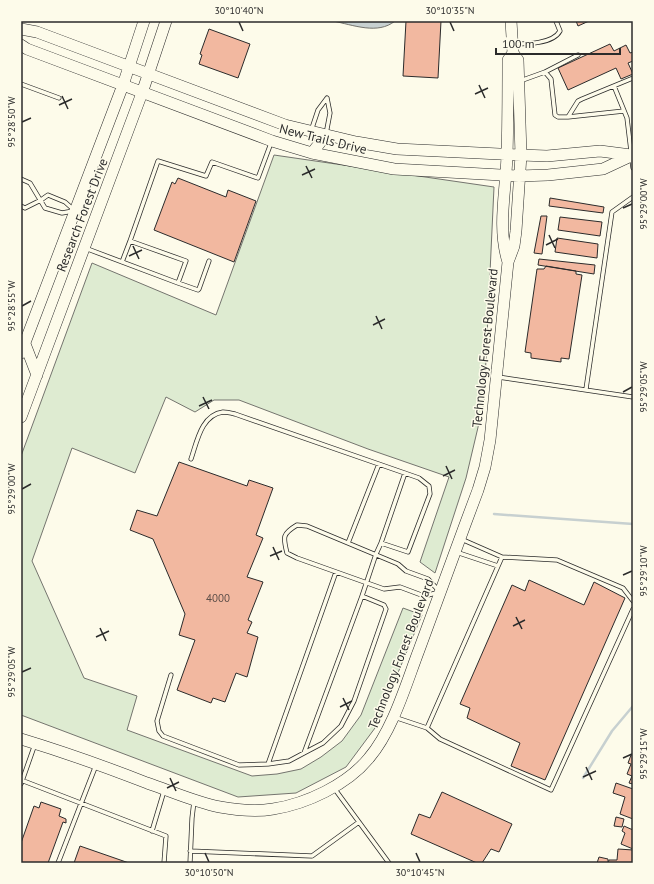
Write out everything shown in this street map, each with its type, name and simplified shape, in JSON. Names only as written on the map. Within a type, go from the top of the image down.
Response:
[{"type":"street","name":"Research Forest Drive","points":[[23,349],[122,85],[144,21]]},
{"type":"street","name":"Research Forest Drive","points":[[21,417],[149,74],[166,21]]},
{"type":"street","name":"Technology Forest Boulevard","points":[[508,262],[503,246],[502,222],[507,155],[508,60],[512,48],[511,21]]},
{"type":"street","name":"New Trails Drive","points":[[21,29],[37,32],[285,125],[356,142],[397,149],[521,156],[547,156],[600,151],[632,155]]},
{"type":"street","name":"New Trails Drive","points":[[21,45],[27,49],[142,93],[272,141],[312,154],[394,169],[519,176],[548,176],[603,169],[632,155]]},
{"type":"street","name":"Technology Forest Boulevard","points":[[21,739],[96,764],[201,803],[237,810],[272,810],[289,806],[333,787],[353,773],[368,759],[381,742],[393,716],[440,592],[478,490],[485,467],[490,440],[508,262],[514,246],[516,231],[521,156],[518,60],[512,48]]},
{"type":"street","points":[[311,131],[312,154]]},
{"type":"street","points":[[312,154],[326,135]]},
{"type":"street","points":[[23,349],[37,375]]},
{"type":"lane","points":[[512,48],[541,43],[558,34],[560,31],[556,21]]},
{"type":"lane","points":[[519,82],[545,72],[578,55]]},
{"type":"lane","points":[[545,72],[551,79],[555,115],[558,117],[624,111]]},
{"type":"lane","points":[[568,117],[578,102],[633,78]]},
{"type":"lane","points":[[21,84],[59,98]]},
{"type":"lane","points":[[614,86],[627,118],[633,168]]},
{"type":"lane","points":[[311,131],[318,110],[327,98],[330,113],[326,135]]},
{"type":"lane","points":[[122,262],[158,161],[206,176],[212,162],[258,178],[272,141]]},
{"type":"lane","points":[[21,179],[30,183],[45,208],[62,213],[74,211]]},
{"type":"lane","points":[[21,206],[25,208],[48,195],[65,202],[74,211]]},
{"type":"lane","points":[[586,389],[612,212],[633,197]]},
{"type":"lane","points":[[130,241],[186,261],[178,283]]},
{"type":"lane","points":[[84,248],[198,290],[200,289],[209,261]]},
{"type":"lane","points":[[497,377],[633,397]]},
{"type":"lane","points":[[191,459],[203,426],[212,416],[224,412],[235,414],[419,478],[429,486],[430,494],[408,552],[382,542]]},
{"type":"lane","points":[[348,543],[379,464]]},
{"type":"lane","points":[[304,753],[367,583],[376,554],[382,542],[405,473]]},
{"type":"lane","points":[[297,525],[307,526],[348,543],[398,564],[406,571],[428,579],[440,592],[424,596],[400,587],[384,589],[287,553],[284,539],[287,531],[297,525]]},
{"type":"lane","points":[[460,539],[502,557],[557,560],[623,588],[633,601]]},
{"type":"lane","points":[[455,552],[498,566]]},
{"type":"lane","points":[[427,728],[502,557]]},
{"type":"lane","points":[[268,764],[336,572]]},
{"type":"lane","points":[[171,675],[157,721],[159,731],[163,736],[239,765],[268,764],[289,761],[323,743],[341,726],[354,701],[386,609],[384,605],[362,596]]},
{"type":"lane","points":[[393,716],[427,728],[440,739],[551,790],[633,609]]},
{"type":"lane","points":[[36,743],[21,782],[82,803],[166,836],[164,863]]},
{"type":"lane","points":[[58,863],[96,764]]},
{"type":"lane","points":[[333,787],[389,863]]},
{"type":"lane","points":[[152,830],[164,789]]},
{"type":"lane","points":[[190,863],[194,800]]},
{"type":"lane","points":[[190,851],[312,856],[359,822]]},
{"type":"green space","points":[[274,155],[494,187],[484,402],[466,478],[435,573],[420,562],[449,477],[368,449],[239,400],[214,400],[195,412],[166,397],[135,473],[72,448],[32,561],[84,678],[137,696],[127,730],[252,776],[277,774],[301,769],[321,757],[342,741],[361,715],[403,608],[422,615],[375,728],[346,767],[296,793],[238,797],[21,715],[21,456],[92,263],[216,315]]},
{"type":"shaded area","points":[[333,21],[395,21],[381,27],[365,28]]},
{"type":"building","points":[[406,21],[441,21],[438,78],[403,76]]},
{"type":"building","points":[[576,21],[589,21],[578,26]]},
{"type":"building","points":[[209,29],[250,44],[238,78],[199,64],[202,55],[200,54]]},
{"type":"building","points":[[610,44],[614,51],[626,45],[630,53],[633,52],[633,61],[628,63],[633,74],[621,79],[616,68],[568,90],[558,68]]},
{"type":"building","points":[[178,178],[226,197],[228,190],[256,201],[234,262],[154,230],[172,182],[175,184]]},
{"type":"building","points":[[550,198],[604,207],[603,213],[549,206]]},
{"type":"building","points":[[541,216],[547,216],[542,254],[534,253]]},
{"type":"building","points":[[560,217],[602,222],[600,236],[558,230]]},
{"type":"building","points":[[557,238],[598,244],[597,258],[555,252]]},
{"type":"building","points":[[539,259],[595,265],[594,274],[538,265]]},
{"type":"building","points":[[546,266],[576,271],[576,274],[582,275],[569,359],[561,358],[561,362],[531,358],[531,353],[525,352],[537,269],[544,269]]},
{"type":"building","points":[[179,462],[247,486],[249,480],[273,488],[256,535],[263,538],[247,577],[263,582],[248,620],[252,622],[247,633],[258,637],[247,677],[236,673],[225,702],[213,698],[211,703],[177,690],[195,640],[179,635],[185,614],[153,539],[130,530],[137,510],[157,516]]},
{"type":"building","points":[[529,580],[584,605],[594,582],[625,598],[545,780],[511,766],[520,743],[467,718],[470,708],[460,704],[512,585],[525,591]]},
{"type":"building","points":[[631,755],[633,755],[633,784],[629,783],[632,776],[627,774],[631,764],[628,763]]},
{"type":"building","points":[[616,783],[633,789],[633,819],[620,814],[625,797],[613,793]]},
{"type":"building","points":[[442,792],[512,824],[499,852],[491,849],[482,863],[477,863],[411,834],[419,814],[430,818]]},
{"type":"building","points":[[41,802],[61,809],[59,816],[66,819],[66,823],[63,822],[48,863],[21,863],[21,843],[34,806],[39,808]]},
{"type":"building","points":[[616,817],[624,819],[622,827],[614,826]]},
{"type":"building","points":[[624,826],[633,830],[633,849],[621,844],[625,833],[622,831]]},
{"type":"building","points":[[80,846],[129,863],[74,863]]},
{"type":"building","points":[[618,849],[633,850],[633,863],[608,863],[609,860],[617,860]]},
{"type":"building","points":[[599,857],[608,859],[608,863],[597,863]]},
{"type":"waterway","points":[[494,514],[633,524]]},
{"type":"waterway","points":[[583,778],[612,731],[633,706]]}]
